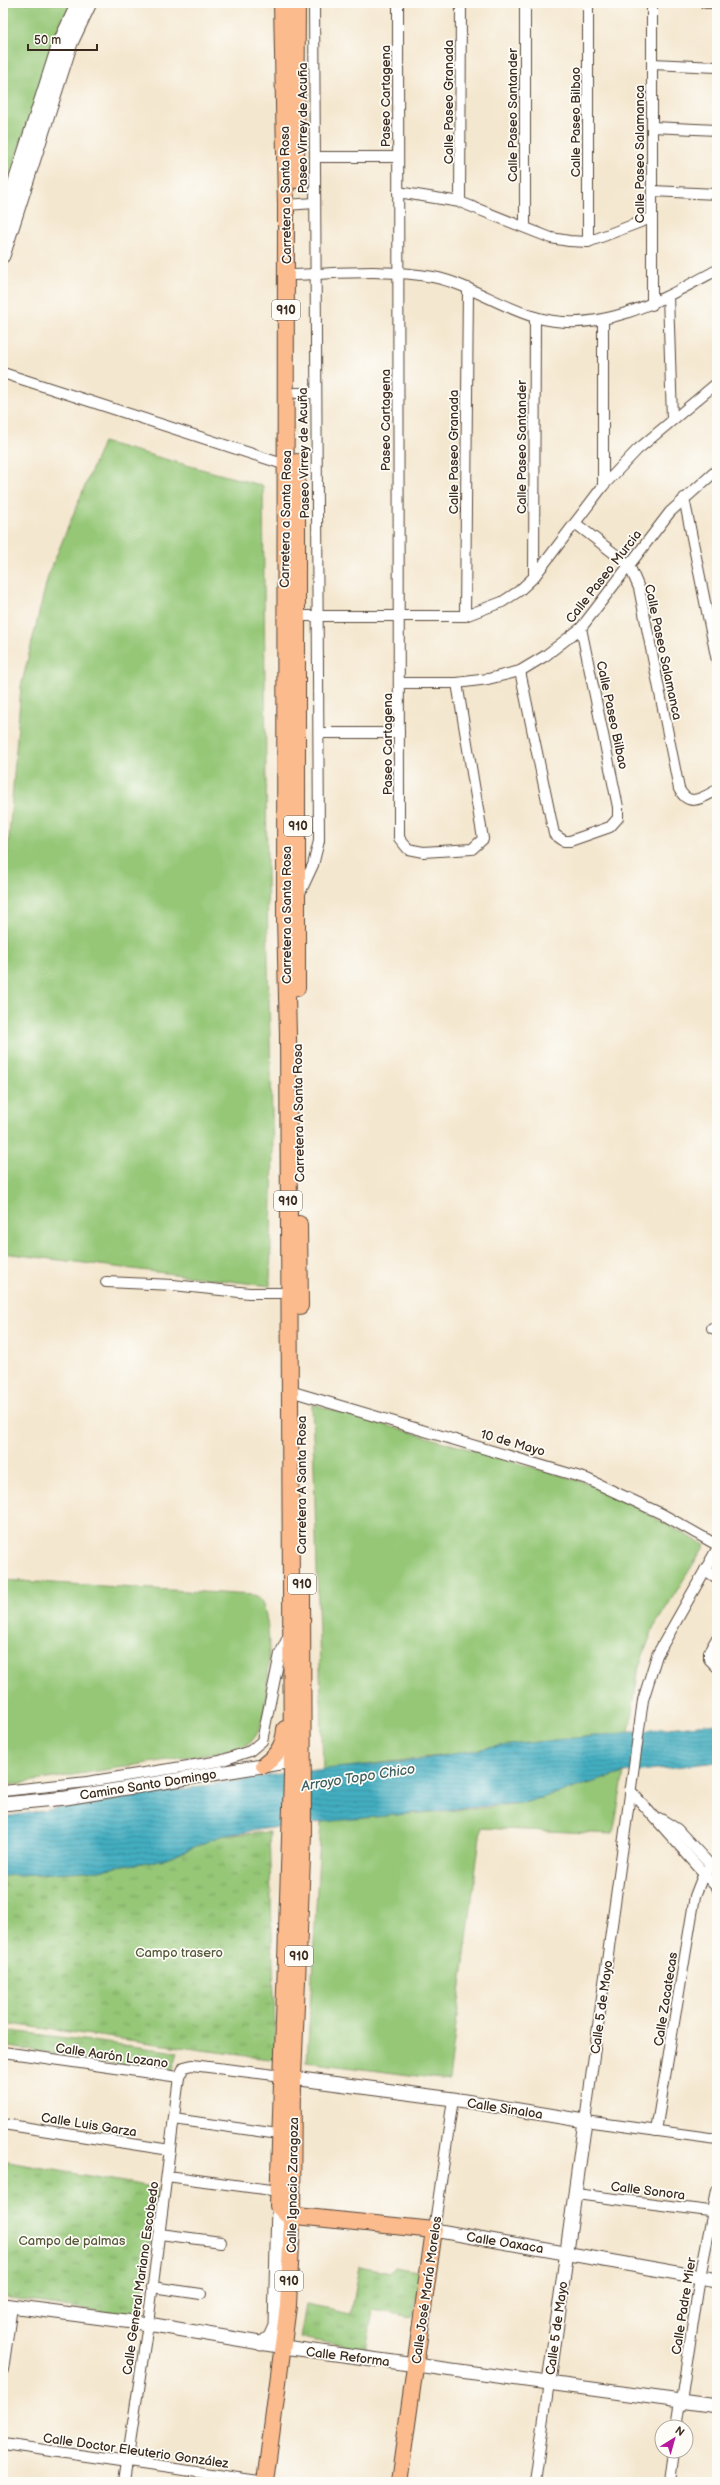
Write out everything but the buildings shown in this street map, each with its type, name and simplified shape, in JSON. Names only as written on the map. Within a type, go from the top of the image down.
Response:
[{"type":"main road","name":"Carretera a Santa Rosa","points":[[282,3],[290,68]]},
{"type":"main road","name":"Carretera a Santa Rosa","points":[[293,1035],[297,897],[286,465],[291,275],[290,68],[297,3]]},
{"type":"main road","name":"Carretera a Santa Rosa","points":[[291,275],[296,393],[297,505],[291,616],[285,919],[293,1035]]},
{"type":"main road","name":"Carretera A Santa Rosa","points":[[293,1035],[289,1293],[296,1393],[291,1631],[291,1688],[296,1770]]},
{"type":"main road","name":"Carretera A Santa Rosa","points":[[288,2077],[297,1836],[296,1393],[293,1035]]},
{"type":"main road","points":[[264,1765],[278,1752],[283,1744],[286,1702],[291,1688]]},
{"type":"main road","name":"910","points":[[287,2135],[288,2077]]},
{"type":"main road","name":"Calle Ignacio Zaragoza","points":[[279,2199],[287,2135]]},
{"type":"main road","name":"Calle Ignacio Zaragoza","points":[[265,2482],[284,2347],[288,2306],[287,2135]]},
{"type":"main road","points":[[279,2199],[287,2221]]},
{"type":"main road","name":"Calle Oaxaca","points":[[287,2221],[434,2230]]},
{"type":"main road","name":"Calle José María Morelos","points":[[399,2482],[434,2230]]},
{"type":"street","points":[[3,219],[59,44],[78,3]]},
{"type":"street","points":[[3,256],[71,43],[90,3]]},
{"type":"street","name":"Paseo Virrey de Acuña","points":[[297,897],[313,865],[319,841],[314,3]]},
{"type":"street","name":"Paseo Cartagena","points":[[398,3],[399,838],[404,846],[414,851],[472,849],[483,839],[457,683]]},
{"type":"street","name":"Calle Paseo Granada","points":[[460,202],[461,3]]},
{"type":"street","name":"Calle Paseo Santander","points":[[525,3],[525,227]]},
{"type":"street","name":"Calle Paseo Bilbao","points":[[588,3],[588,242]]},
{"type":"street","name":"Calle Paseo Salamanca","points":[[652,3],[652,305]]},
{"type":"street","points":[[705,3],[717,3]]},
{"type":"street","points":[[652,64],[717,67]]},
{"type":"street","points":[[290,68],[314,67]]},
{"type":"street","points":[[652,127],[717,130]]},
{"type":"street","points":[[316,157],[397,157]]},
{"type":"street","points":[[652,191],[717,194]]},
{"type":"street","points":[[398,192],[460,202],[556,239],[588,242],[651,218]]},
{"type":"street","points":[[291,205],[315,203]]},
{"type":"street","points":[[291,275],[398,272],[434,278],[468,288],[535,317],[562,321],[603,320],[652,305],[717,270]]},
{"type":"street","name":"Calle Paseo Granada","points":[[465,616],[468,288]]},
{"type":"street","points":[[668,296],[672,419]]},
{"type":"street","name":"Calle Paseo Santander","points":[[534,577],[535,317]]},
{"type":"street","points":[[602,486],[603,320]]},
{"type":"street","points":[[3,373],[286,465]]},
{"type":"street","points":[[291,616],[465,616],[502,602],[519,591],[534,577],[602,486],[637,450],[672,419],[717,383]]},
{"type":"street","points":[[296,393],[316,393]]},
{"type":"street","name":"Calle Paseo Murcia","points":[[400,684],[457,683],[520,671],[560,646],[581,628],[670,512],[717,470]]},
{"type":"street","points":[[684,498],[717,661]]},
{"type":"street","points":[[297,505],[317,504]]},
{"type":"street","name":"Calle Paseo Salamanca","points":[[575,523],[629,565],[639,588],[679,789],[683,797],[692,801],[699,800],[717,790]]},
{"type":"street","name":"Calle Paseo Bilbao","points":[[520,671],[552,827],[558,838],[570,841],[610,827],[618,818],[618,807],[581,628]]},
{"type":"street","points":[[318,733],[399,733]]},
{"type":"street","points":[[106,1282],[194,1286],[249,1293],[289,1293]]},
{"type":"street","name":"10 de Mayo","points":[[296,1393],[587,1479],[662,1514],[717,1546]]},
{"type":"street","name":"Calle 5 de Mayo","points":[[535,2482],[566,2252],[576,2194],[643,1700],[657,1655],[705,1570],[716,1555]]},
{"type":"street","points":[[705,1570],[717,1578]]},
{"type":"street","points":[[3,1791],[87,1782],[212,1762],[250,1751],[262,1740],[280,1654],[291,1631]]},
{"type":"street","points":[[717,1638],[709,1652],[709,1659],[717,1667]]},
{"type":"street","name":"Camino Santo Domingo","points":[[3,1804],[66,1798],[264,1765],[296,1770]]},
{"type":"street","points":[[630,1790],[717,1888]]},
{"type":"street","points":[[652,1813],[677,1829],[715,1866],[704,1873]]},
{"type":"street","name":"Calle Zacatecas","points":[[656,2131],[695,1896],[704,1873]]},
{"type":"street","name":"Calle Aarón Lozano","points":[[3,2052],[179,2078],[184,2067],[192,2065],[288,2077]]},
{"type":"street","name":"Calle Sinaloa","points":[[288,2077],[452,2099],[585,2121],[717,2140]]},
{"type":"street","name":"Calle General Mariano Escobedo","points":[[124,2482],[148,2324],[179,2078]]},
{"type":"street","name":"Calle José María Morelos","points":[[434,2230],[452,2099]]},
{"type":"street","points":[[567,2118],[578,2125],[583,2136]]},
{"type":"street","points":[[174,2119],[287,2135]]},
{"type":"street","name":"Calle Luis Garza","points":[[3,2124],[170,2150]]},
{"type":"street","points":[[167,2176],[279,2199]]},
{"type":"street","name":"Calle Padre Mier","points":[[678,2419],[700,2277],[715,2212],[717,2191]]},
{"type":"street","name":"Calle Sonora","points":[[576,2194],[715,2212]]},
{"type":"street","name":"Calle Ignacio Zaragoza","points":[[261,2344],[270,2337],[275,2326],[287,2221]]},
{"type":"street","name":"Calle Oaxaca","points":[[434,2230],[566,2252],[717,2280]]},
{"type":"street","points":[[160,2234],[221,2242]]},
{"type":"street","points":[[152,2287],[201,2294]]},
{"type":"street","points":[[3,2370],[8,2306]]},
{"type":"street","name":"Calle Reforma","points":[[8,2306],[148,2324],[261,2344],[717,2406]]},
{"type":"street","name":"Calle Doctor Eleuterio González","points":[[3,2444],[265,2482]]},
{"type":"street","points":[[670,2482],[673,2459]]},
{"type":"green space","points":[[3,3],[73,3],[61,22],[3,198]]},
{"type":"green space","points":[[103,442],[263,486],[268,964],[273,1151],[270,1286],[3,1253],[3,912],[21,687],[48,576]]},
{"type":"green space","points":[[312,1404],[594,1485],[705,1545],[653,1629],[639,1666],[629,1733],[323,1770]]},
{"type":"green space","points":[[3,1580],[252,1595],[256,1597],[262,1603],[266,1614],[269,1648],[269,1667],[265,1705],[258,1732],[249,1743],[237,1749],[3,1786]]},
{"type":"green space","points":[[624,1773],[613,1834],[481,1828],[449,2080],[307,2062],[321,1821],[484,1808],[527,1802]]},
{"type":"green space","name":"Campo trasero","points":[[269,1832],[276,2060],[3,2023],[3,1876],[99,1870],[166,1859],[219,1836]]},
{"type":"green space","points":[[3,2030],[178,2052],[172,2073],[3,2046]]},
{"type":"green space","name":"Campo de palmas","points":[[3,2161],[158,2188],[139,2317],[3,2297]]},
{"type":"green space","points":[[360,2266],[390,2272],[395,2267],[422,2272],[413,2317],[373,2310],[366,2350],[300,2338],[306,2305],[351,2314]]},
{"type":"water","name":"Arroyo Topo Chico","points":[[717,1723],[717,1762],[624,1773],[527,1802],[283,1826],[220,1836],[166,1859],[99,1870],[3,1876],[3,1817],[285,1773],[418,1760],[499,1746]]}]
